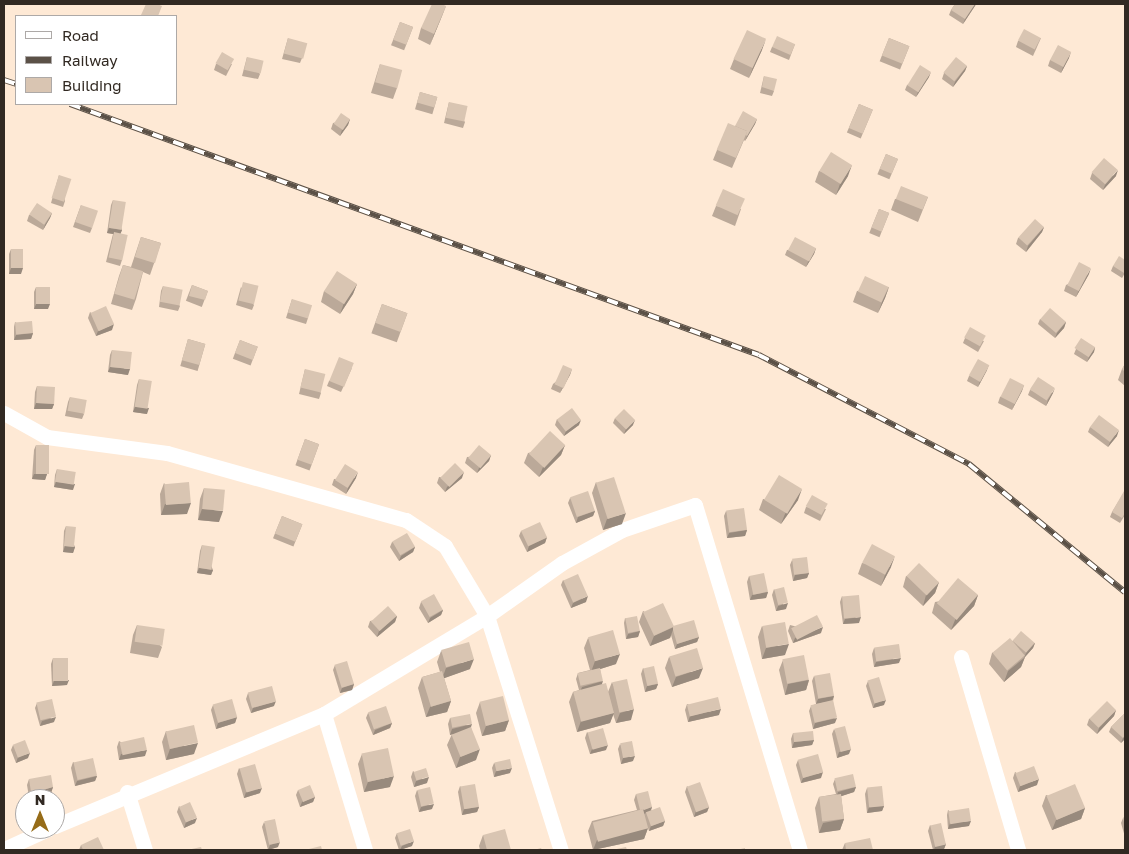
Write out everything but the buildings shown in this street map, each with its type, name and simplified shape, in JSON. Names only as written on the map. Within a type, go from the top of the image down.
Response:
[{"type":"street","points":[[4,413],[47,437],[167,453],[406,520],[445,546],[487,616],[561,850]]},
{"type":"street","points":[[65,821],[127,792],[324,714],[487,616],[562,563],[622,530],[695,505],[800,850]]},
{"type":"street","points":[[962,657],[1018,850]]},
{"type":"street","points":[[324,714],[365,850]]},
{"type":"street","points":[[127,792],[145,850]]},
{"type":"street","points":[[4,849],[26,839]]},
{"type":"railway","points":[[4,80],[15,84]]},
{"type":"railway","points":[[73,105],[759,355],[969,464],[1125,592]]}]
